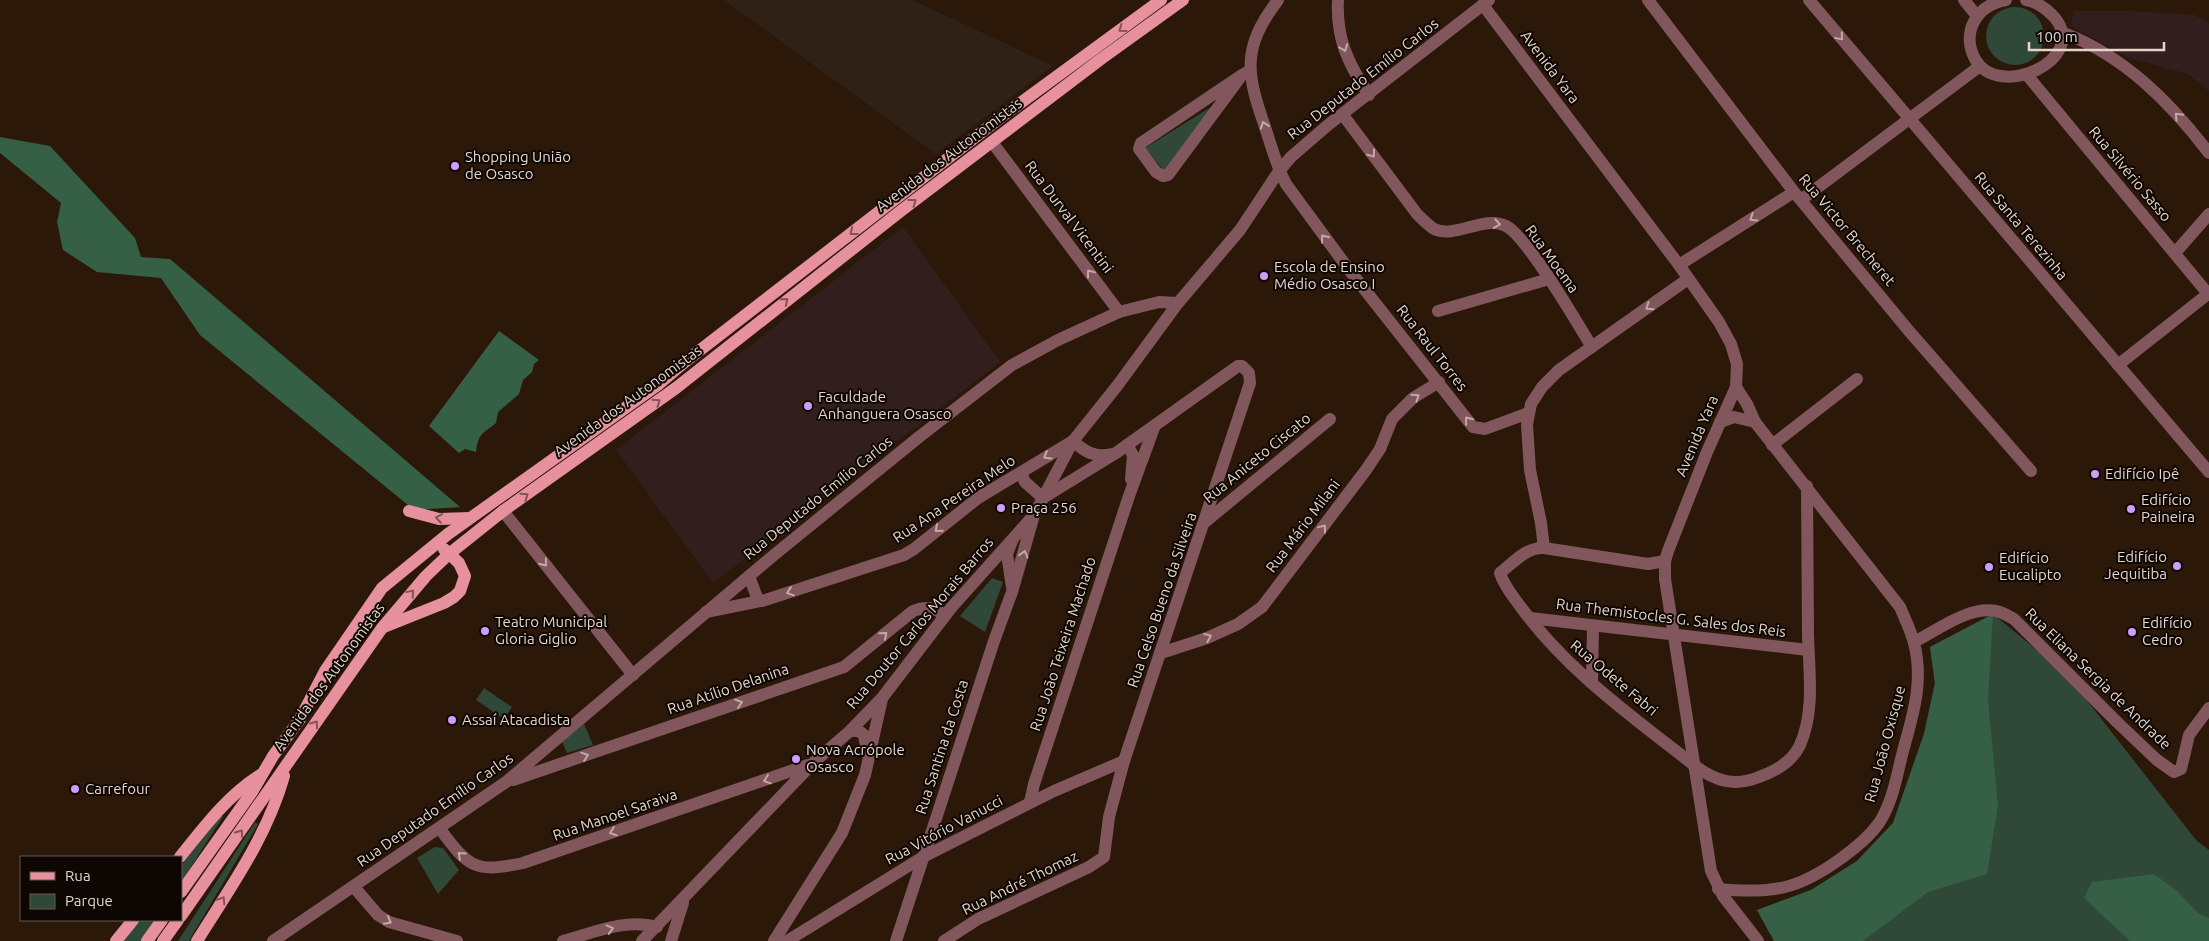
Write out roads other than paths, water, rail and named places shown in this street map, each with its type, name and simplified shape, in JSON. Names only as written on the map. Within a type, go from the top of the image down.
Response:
[{"type":"main road","name":"Avenida dos Autonomistas","points":[[182,891],[252,792],[262,774],[300,719],[325,671],[382,588],[437,542],[659,384],[686,361],[1004,115],[1161,0]]},
{"type":"main road","name":"Avenida dos Autonomistas","points":[[182,915],[382,628],[426,576],[449,554],[503,511],[676,388],[812,280],[992,142],[1101,59],[1183,0]]},
{"type":"main road","points":[[409,511],[439,519],[470,518]]},
{"type":"main road","points":[[382,628],[444,603],[460,591],[465,576],[459,563],[437,542]]},
{"type":"main road","points":[[196,941],[260,836],[279,793],[287,764]]},
{"type":"main road","points":[[181,856],[222,806],[248,783],[262,774]]},
{"type":"main road","points":[[107,941],[119,937],[132,921]]},
{"type":"main road","points":[[147,941],[161,921]]},
{"type":"main road","points":[[163,941],[177,921]]},
{"type":"street","points":[[1246,73],[1141,143],[1138,149],[1156,172],[1163,176],[1168,175],[1246,73],[1258,30],[1278,0]]},
{"type":"street","points":[[1338,0],[1337,20],[1341,40],[1354,71],[1369,95]]},
{"type":"street","name":"Rua Victor Brecheret","points":[[1648,0],[1797,196],[1909,331],[2032,472]]},
{"type":"street","name":"Rua Santa Terezinha","points":[[1809,0],[2209,472]]},
{"type":"street","points":[[1964,0],[1977,16]]},
{"type":"street","points":[[2006,0],[1992,5],[1977,16],[1971,26],[1969,36],[1974,57],[1980,66],[1988,71],[2005,77],[2027,74],[2054,56],[2061,48],[2064,32]]},
{"type":"street","points":[[2028,0],[2043,7],[2057,21],[2064,32],[2089,42],[2113,57],[2148,86],[2178,116],[2209,153]]},
{"type":"street","name":"Rua Deputado Emílio Carlos","points":[[273,941],[440,829],[506,782],[749,576],[919,437],[1012,365],[1058,340],[1119,312],[1159,302],[1178,303],[1240,230],[1279,171],[1304,145],[1486,2]]},
{"type":"street","name":"Avenida Yara","points":[[1486,2],[1719,322],[1731,344],[1737,364],[1736,387],[1720,422],[1665,561],[1665,579],[1711,871],[1718,889],[1758,941]]},
{"type":"street","points":[[1679,265],[1797,196],[1910,120],[1980,66]]},
{"type":"street","name":"Rua Raul Torres","points":[[1246,73],[1279,171],[1318,230],[1476,429],[1485,429],[1528,413]]},
{"type":"street","name":"Rua Silvério Sasso","points":[[2027,74],[2209,294]]},
{"type":"street","name":"Rua Moema","points":[[1342,115],[1417,214],[1429,226],[1436,230],[1490,223],[1507,226],[1520,239],[1549,279],[1592,346]]},
{"type":"street","name":"Rua Durval Vicentini","points":[[992,142],[1119,312]]},
{"type":"street","points":[[2175,254],[2209,214]]},
{"type":"street","points":[[1438,311],[1549,279]]},
{"type":"street","points":[[1665,561],[1648,564],[1544,548],[1530,470],[1528,413],[1542,387],[1559,370],[1688,279]]},
{"type":"street","points":[[2118,365],[2209,294]]},
{"type":"street","points":[[1116,453],[1104,456],[1091,454],[1073,441],[1117,386],[1178,303]]},
{"type":"street","name":"Rua Celso Bueno da Silveira","points":[[1106,851],[1110,817],[1124,761],[1250,384],[1249,373],[1242,366],[1238,366],[1155,425]]},
{"type":"street","points":[[1772,445],[1858,379]]},
{"type":"street","name":"Rua Mário Milani","points":[[1161,653],[1238,624],[1262,607],[1366,470],[1380,449],[1392,418],[1413,398],[1439,382]]},
{"type":"street","name":"Rua João Oxisque","points":[[1718,889],[1766,892],[1792,886],[1819,874],[1861,843],[1879,822],[1890,799],[1917,698],[1919,672],[1914,642],[1900,608],[1772,445],[1755,422],[1747,404],[1736,387]]},
{"type":"street","points":[[1720,422],[1734,416],[1755,422]]},
{"type":"street","name":"Rua Aniceto Ciscato","points":[[1205,522],[1330,419]]},
{"type":"street","points":[[1021,473],[1025,482],[1043,498],[1085,474],[1155,425]]},
{"type":"street","name":"Rua João Teixeira Machado","points":[[1030,802],[1034,784],[1128,496],[1155,425]]},
{"type":"street","name":"Rua Ana Pereira Melo","points":[[706,612],[760,601],[904,554],[914,549],[978,498],[1073,441]]},
{"type":"street","name":"Rua Doutor Carlos Morais Barros","points":[[642,941],[684,900],[813,763],[882,698],[945,616],[1034,515],[1073,441]]},
{"type":"street","name":"Rua João Teixeira Machado","points":[[1127,445],[1133,455],[1134,462],[1128,496]]},
{"type":"street","points":[[1085,474],[1090,464],[1091,454]]},
{"type":"street","name":"Rua Odete Fabri","points":[[1544,548],[1528,551],[1500,574],[1502,580],[1530,618],[1557,651],[1592,683],[1695,766],[1713,778],[1729,782],[1755,779],[1773,772],[1788,762],[1799,747],[1808,724],[1810,687],[1806,486]]},
{"type":"street","points":[[503,511],[633,675]]},
{"type":"street","name":"Rua Santina da Costa","points":[[896,941],[994,641],[1012,592],[1034,515]]},
{"type":"street","name":"Rua Santina da Costa","points":[[1012,592],[1007,554],[1014,537]]},
{"type":"street","points":[[1648,564],[1665,579]]},
{"type":"street","points":[[985,569],[1010,573]]},
{"type":"street","points":[[749,576],[760,601]]},
{"type":"street","name":"Rua Atílio Delanina","points":[[506,782],[844,667],[913,611],[920,608],[937,609],[945,616]]},
{"type":"street","name":"Rua Eliana Sergia de Andrade","points":[[1914,642],[1970,613],[1996,611],[2005,614],[2014,619],[2116,722],[2157,760],[2174,772],[2181,769],[2190,735],[2209,708]]},
{"type":"street","name":"Rua Themistocles G. Sales dos Reis","points":[[1530,618],[1808,650]]},
{"type":"street","points":[[1592,683],[1593,626]]},
{"type":"street","points":[[774,941],[834,849],[865,775],[882,698]]},
{"type":"street","points":[[850,730],[859,731],[864,735],[867,748],[865,775]]},
{"type":"street","points":[[543,751],[554,767]]},
{"type":"street","name":"Rua Vitório Vanucci","points":[[787,941],[923,857],[1030,802],[1124,761]]},
{"type":"street","name":"Rua Manoel Saraiva","points":[[440,829],[457,852],[475,867],[498,868],[524,863],[813,763]]},
{"type":"street","name":"Rua André Thomaz","points":[[944,941],[978,920],[1099,862],[1104,857],[1106,851]]},
{"type":"street","points":[[354,887],[378,915],[388,922],[457,941]]},
{"type":"street","points":[[671,941],[684,900]]},
{"type":"street","points":[[563,941],[627,924],[638,923],[657,927],[664,941]]},
{"type":"place","name":"Shopping União de Osasco","points":[[455,166]]},
{"type":"place","name":"Escola de Ensino Médio Osasco I","points":[[1264,276]]},
{"type":"place","name":"Faculdade Anhanguera Osasco","points":[[808,406]]},
{"type":"place","name":"Edifício Ipê","points":[[2095,474]]},
{"type":"place","name":"Praça 256","points":[[1001,508]]},
{"type":"place","name":"Edifício Paineira","points":[[2131,509]]},
{"type":"place","name":"Edifício Jequitiba","points":[[2177,566]]},
{"type":"place","name":"Edifício Eucalipto","points":[[1989,567]]},
{"type":"place","name":"Teatro Municipal Gloria Giglio","points":[[485,631]]},
{"type":"place","name":"Edifício Cedro","points":[[2132,632]]},
{"type":"place","name":"Assaí Atacadista","points":[[452,720]]},
{"type":"place","name":"Nova Acrópole Osasco","points":[[796,759]]},
{"type":"place","name":"Carrefour","points":[[75,789]]}]
